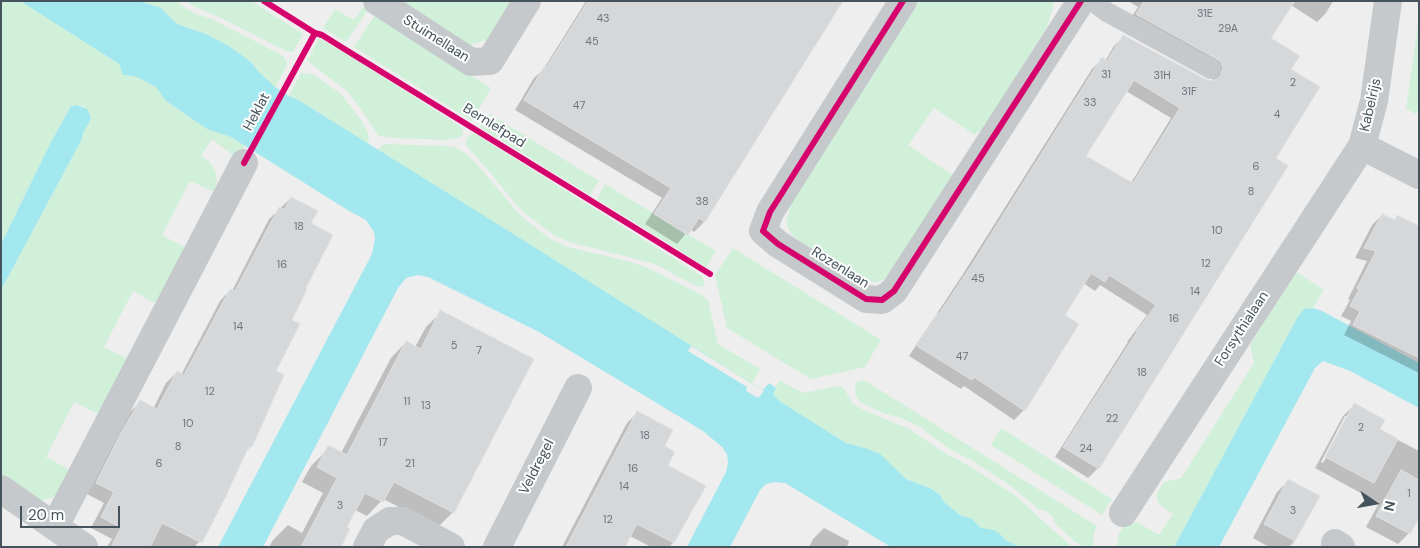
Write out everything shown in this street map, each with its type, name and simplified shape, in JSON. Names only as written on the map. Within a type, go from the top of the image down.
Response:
[{"type":"street","name":"Stuimellaan","points":[[377,1],[470,62],[490,60],[527,1]]},
{"type":"street","name":"Rozenlaan","points":[[903,1],[770,212],[763,231],[778,244],[866,299],[882,300],[894,292],[1081,1]]},
{"type":"street","name":"Kabelrijs","points":[[1388,1],[1374,101],[1362,146],[1419,175]]},
{"type":"street","name":"Forsythialaan","points":[[1123,512],[1362,146]]},
{"type":"street","points":[[54,526],[244,162]]},
{"type":"street","name":"Veldregel","points":[[496,547],[578,388]]},
{"type":"street","points":[[1,488],[84,547]]},
{"type":"street","points":[[367,547],[376,530],[390,521],[403,521],[451,547]]},
{"type":"lane","points":[[1092,1],[1108,12],[1211,69]]},
{"type":"green space","points":[[1,1],[20,1],[120,65],[123,75],[137,77],[156,87],[166,101],[207,129],[231,137],[245,146],[238,159],[212,139],[201,156],[209,161],[215,170],[217,180],[215,189],[212,191],[190,181],[162,235],[185,249],[157,301],[154,303],[133,291],[104,347],[126,358],[126,361],[100,413],[96,413],[74,402],[46,457],[67,468],[68,471],[56,496],[40,501],[1,474],[1,290],[89,123],[84,106],[71,106],[51,142],[1,244]]},
{"type":"green space","points":[[140,1],[175,1],[194,13],[212,19],[278,53],[283,56],[287,65],[275,87],[251,62],[229,46],[206,34],[177,24],[167,13],[156,6]]},
{"type":"green space","points":[[185,1],[251,1],[303,34],[293,52],[286,51]]},
{"type":"green space","points":[[398,1],[515,1],[495,34],[487,40],[469,45]]},
{"type":"green space","points":[[918,1],[1053,1],[1053,8],[1047,27],[981,132],[979,130],[975,135],[934,108],[908,145],[954,176],[891,274],[884,280],[877,282],[861,280],[792,235],[787,226],[787,218],[793,198]]},
{"type":"green space","points":[[363,7],[368,10],[346,42],[323,28],[335,9],[354,20]]},
{"type":"green space","points":[[375,15],[491,88],[472,121],[354,47]]},
{"type":"green space","points":[[1419,17],[1419,108],[1416,114],[1406,109]]},
{"type":"green space","points":[[319,38],[463,128],[463,134],[458,138],[447,140],[379,136],[347,91],[309,62],[308,59]]},
{"type":"green space","points":[[301,73],[314,75],[340,93],[361,120],[368,133],[369,145],[315,110],[289,96]]},
{"type":"green space","points":[[490,114],[599,181],[590,195],[480,127]]},
{"type":"green space","points":[[474,133],[703,277],[705,287],[688,282],[648,262],[569,242],[554,235],[518,207],[466,145],[466,140]]},
{"type":"green space","points":[[385,144],[457,148],[475,162],[520,215],[550,239],[568,247],[646,267],[702,295],[708,300],[718,344],[760,369],[752,384],[378,150]]},
{"type":"green space","points":[[605,184],[716,251],[706,267],[597,199]]},
{"type":"green space","points":[[733,248],[881,340],[865,367],[811,379],[727,328],[715,275]]},
{"type":"green space","points":[[1298,273],[1324,290],[1313,308],[1304,309],[1297,318],[1174,547],[1117,547],[1119,533],[1124,526],[1137,522],[1159,535],[1173,514],[1159,504],[1157,493],[1164,482],[1181,478],[1254,363],[1250,345],[1295,274]]},
{"type":"green space","points":[[779,380],[803,393],[842,387],[852,403],[909,429],[1016,496],[1073,547],[1020,547],[1007,541],[1000,534],[981,528],[972,519],[960,515],[950,508],[940,495],[932,489],[906,479],[865,448],[846,443],[781,402],[773,395]]},
{"type":"green space","points":[[864,380],[1097,526],[1094,532],[1093,546],[1084,547],[1074,541],[1054,522],[1054,518],[1046,511],[1040,510],[1008,484],[971,460],[951,450],[920,427],[860,402],[856,396],[856,382]]},
{"type":"green space","points":[[1001,428],[1112,499],[1102,515],[991,445]]},
{"type":"water","points":[[20,1],[140,1],[161,8],[177,24],[206,34],[229,46],[251,62],[275,87],[289,96],[300,101],[763,390],[769,383],[776,388],[773,395],[781,402],[846,443],[880,454],[906,479],[932,489],[960,515],[972,519],[981,528],[994,530],[1007,541],[1020,547],[891,547],[785,483],[775,482],[766,484],[760,490],[730,547],[687,547],[726,472],[727,454],[722,447],[703,431],[539,332],[428,277],[418,275],[406,278],[398,288],[263,547],[218,547],[372,254],[375,239],[374,232],[366,220],[231,137],[207,129],[166,101],[156,87],[137,77],[123,75],[119,64]]},
{"type":"water","points":[[77,105],[87,109],[91,117],[89,123],[1,290],[1,244],[51,142],[71,106]]},
{"type":"water","points":[[1313,308],[1419,363],[1419,408],[1350,371],[1323,361],[1315,368],[1219,547],[1174,547],[1297,318],[1304,309]]},
{"type":"pier","points":[[691,346],[764,391],[758,398],[746,391],[747,387],[688,351]]},
{"type":"building","points":[[588,1],[843,1],[705,222],[699,218],[688,235],[654,214],[671,188],[524,100]]},
{"type":"building","points":[[1144,1],[1295,1],[1271,38],[1300,56],[1291,69],[1320,87],[1276,158],[1288,166],[1099,469],[1063,447],[1136,332],[1156,305],[1109,275],[1105,282],[1091,273],[1065,315],[1079,324],[1025,411],[974,377],[972,380],[917,346],[973,263],[1102,57],[1107,61],[1123,35],[1205,79],[1212,81],[1221,75],[1223,68],[1221,62],[1217,59],[1136,14]],"holes":[[[1134,80],[1180,108],[1133,183],[1086,156]]]},
{"type":"building","points":[[291,197],[318,211],[311,223],[333,235],[292,320],[300,324],[276,371],[284,375],[252,447],[249,446],[202,543],[162,523],[150,547],[111,547],[121,528],[101,517],[114,492],[96,483],[120,435],[140,400],[157,409],[177,371],[184,375],[230,289],[235,291],[279,207],[284,210]]},
{"type":"building","points":[[1382,214],[1395,220],[1397,215],[1419,226],[1419,358],[1353,325],[1360,311],[1350,306],[1376,251],[1364,248]]},
{"type":"building","points":[[440,310],[534,359],[454,513],[394,482],[383,502],[365,493],[347,527],[350,529],[341,547],[301,547],[337,478],[317,467],[328,445],[347,455],[406,341],[421,349]]},
{"type":"building","points":[[1354,403],[1385,420],[1380,429],[1398,439],[1374,483],[1325,457]]},
{"type":"building","points":[[637,411],[673,430],[665,446],[675,452],[668,465],[706,486],[674,543],[637,524],[625,547],[566,547]]},
{"type":"building","points":[[1401,470],[1419,480],[1419,518],[1410,534],[1376,516]]},
{"type":"building","points":[[1288,479],[1320,496],[1295,541],[1264,524]]},
{"type":"cycle path","name":"Bernlefpad","points":[[264,1],[710,274]]},
{"type":"cycle path","points":[[903,1],[770,212],[763,231],[778,244],[866,299],[882,300],[894,291],[1081,1]]},
{"type":"cycle path","name":"Heklat","points":[[244,163],[315,33]]}]
